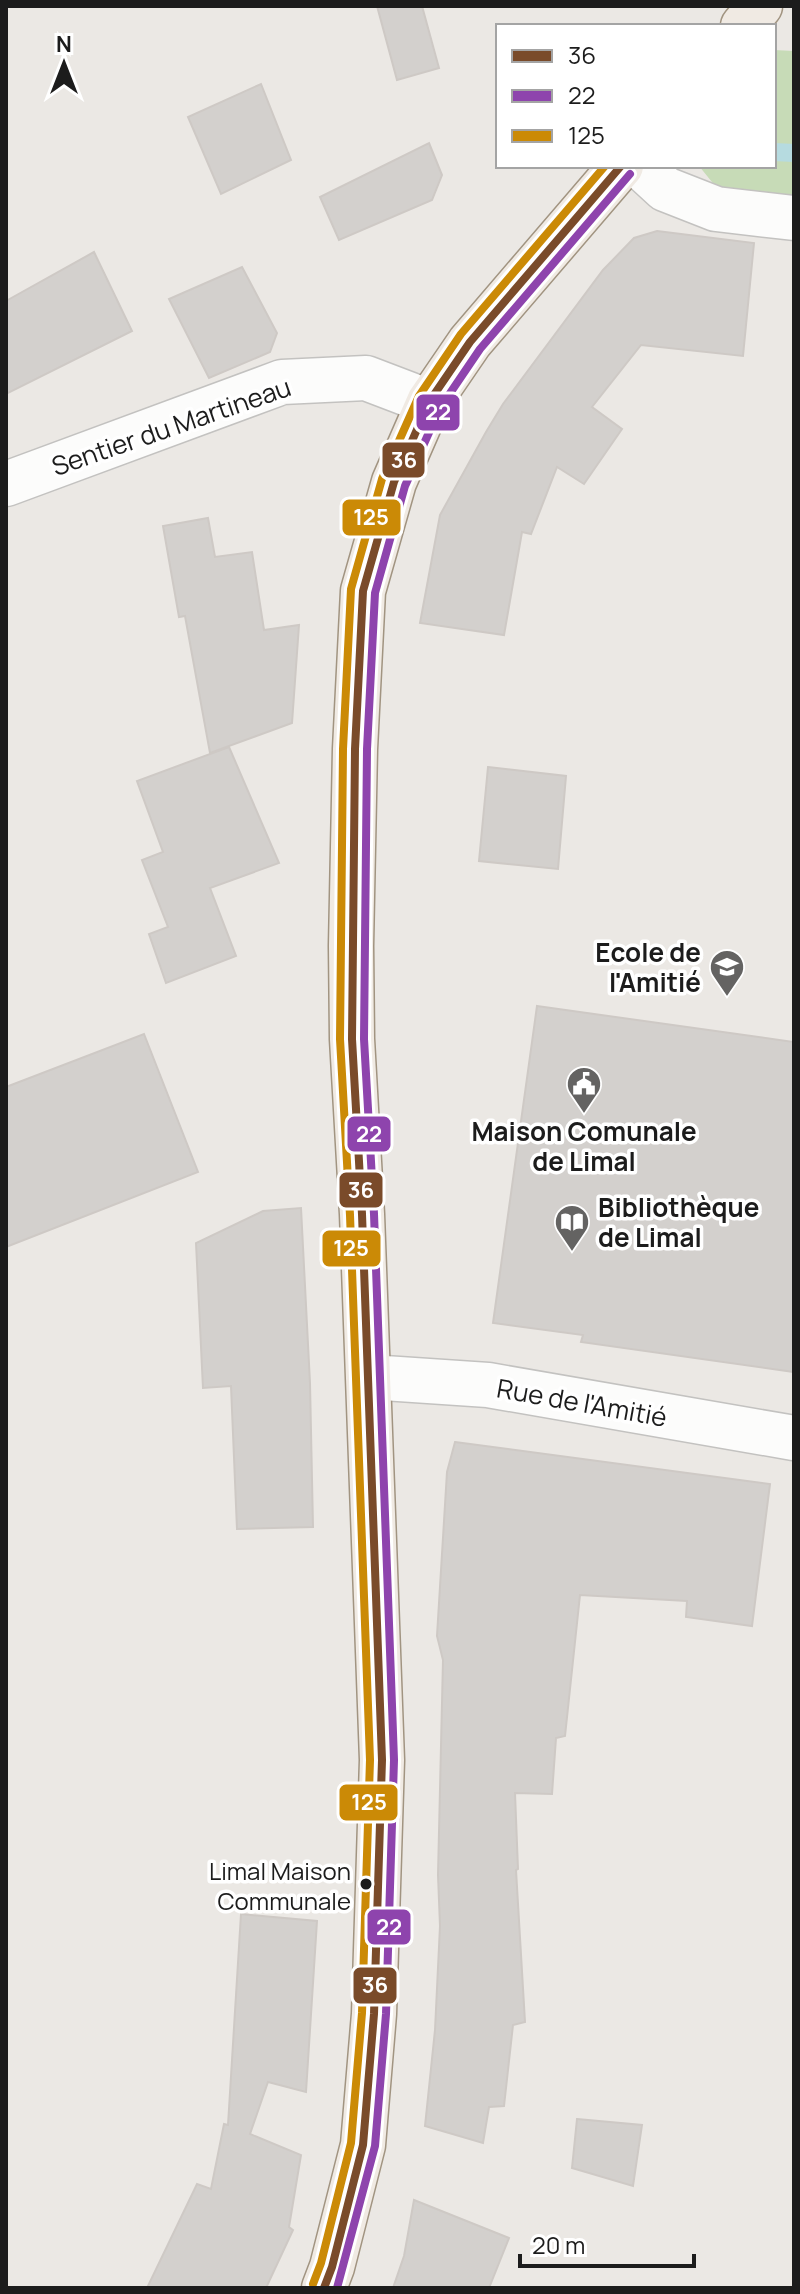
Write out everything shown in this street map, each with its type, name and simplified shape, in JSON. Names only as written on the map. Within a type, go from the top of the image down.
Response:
[{"type":"main road","points":[[745,24],[760,6]]},
{"type":"main road","points":[[324,2288],[363,2145],[374,2014],[382,1760],[369,1377],[352,1039],[355,749],[363,591],[394,482],[429,402],[470,342],[619,168]]},
{"type":"street","points":[[642,168],[665,189],[716,209],[794,218]]},
{"type":"street","name":"Sentier du Martineau","points":[[6,484],[282,382],[366,378],[429,402]]},
{"type":"street","name":"Rue de l'Amitié","points":[[369,1377],[488,1385],[794,1438]]},
{"type":"green space","points":[[776,50],[794,51],[794,196],[716,187],[701,168],[776,168]]},
{"type":"building","points":[[377,6],[422,6],[439,68],[397,80]]},
{"type":"building","points":[[261,84],[291,160],[221,194],[188,117]]},
{"type":"building","points":[[429,143],[442,175],[432,200],[339,240],[320,197]]},
{"type":"building","points":[[657,231],[754,243],[743,356],[641,345],[592,407],[622,429],[584,484],[557,467],[531,534],[522,532],[504,635],[420,623],[440,515],[486,432],[503,404],[603,270],[634,238]]},
{"type":"building","points":[[94,252],[132,331],[6,394],[6,301]]},
{"type":"building","points":[[242,267],[277,333],[270,352],[209,378],[169,299]]},
{"type":"building","points":[[208,518],[215,557],[252,552],[264,630],[299,625],[292,723],[210,753],[185,616],[179,617],[163,526]]},
{"type":"building","points":[[229,747],[279,863],[210,888],[236,956],[166,983],[149,934],[168,927],[142,860],[163,852],[137,781]]},
{"type":"building","points":[[488,767],[566,776],[558,869],[479,861]]},
{"type":"building","points":[[537,1006],[794,1042],[794,1372],[581,1342],[583,1335],[493,1323]]},
{"type":"building","points":[[144,1034],[198,1172],[6,1247],[6,1087]]},
{"type":"building","points":[[301,1208],[310,1383],[313,1527],[237,1529],[231,1386],[203,1388],[196,1243],[263,1211]]},
{"type":"building","points":[[455,1442],[770,1484],[752,1626],[686,1617],[687,1601],[580,1595],[565,1736],[556,1738],[552,1794],[515,1793],[525,2022],[513,2025],[504,2106],[489,2107],[483,2143],[425,2126],[435,2030],[440,1926],[438,1875],[443,1660],[437,1636],[447,1472]]},
{"type":"building","points":[[241,1914],[317,1921],[306,2092],[268,2082],[250,2134],[301,2155],[289,2227],[293,2230],[266,2288],[147,2288],[197,2184],[211,2189],[224,2124],[228,2125]]},
{"type":"building","points":[[577,2119],[642,2125],[633,2186],[572,2168]]},
{"type":"building","points":[[414,2200],[509,2238],[489,2288],[393,2288],[404,2256]]},
{"type":"waterway","points":[[776,152],[794,153]]},
{"type":"transit line","name":"125","points":[[313,2284],[351,2143],[362,2013],[370,1760],[350,1215],[340,1039],[343,749],[351,589],[382,479],[419,396],[461,334],[603,168]]},
{"type":"transit line","name":"36","points":[[324,2288],[363,2145],[374,2014],[382,1760],[362,1214],[352,1039],[355,749],[363,591],[394,482],[429,402],[470,342],[619,168]]},
{"type":"transit line","name":"22","points":[[337,2288],[375,2146],[386,2014],[394,1760],[374,1214],[364,1039],[367,749],[375,593],[405,486],[440,408],[480,349],[630,174]]},
{"type":"place","name":"Ecole de l'Amitié","points":[[727,998]]},
{"type":"place","name":"Maison Comunale de Limal","points":[[584,1115]]},
{"type":"place","name":"Bibliothèque de Limal","points":[[572,1253]]},
{"type":"place","name":"Limal Maison Communale","points":[[366,1884]]}]
